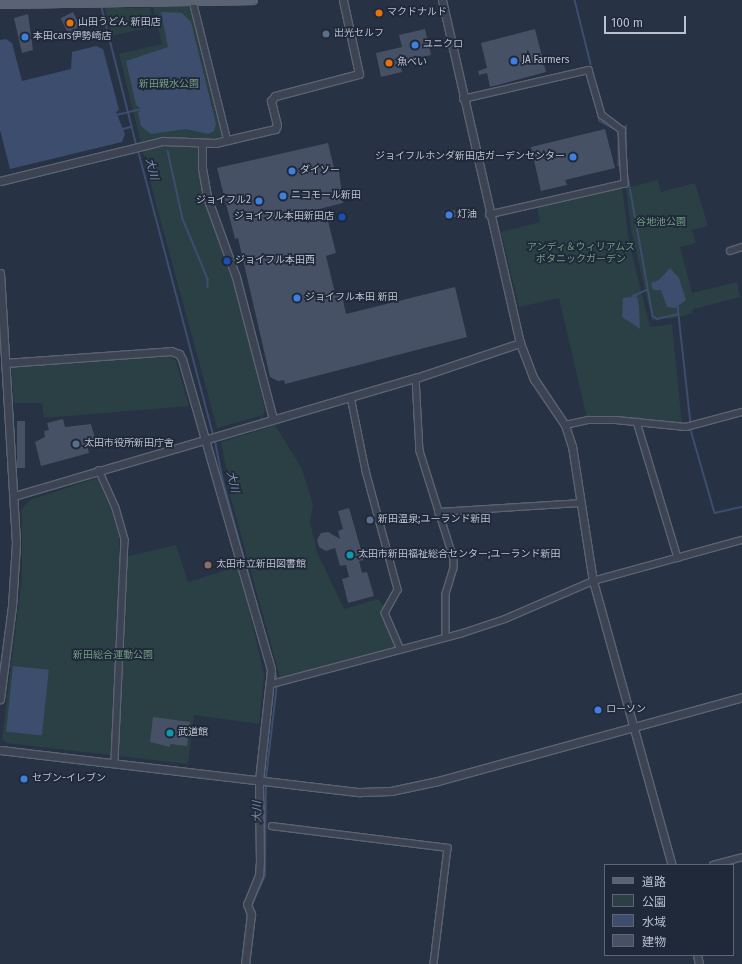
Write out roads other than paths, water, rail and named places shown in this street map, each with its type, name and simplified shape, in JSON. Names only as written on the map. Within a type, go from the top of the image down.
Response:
[{"type":"main road","points":[[0,4],[252,0]]},
{"type":"street","points":[[0,181],[172,139],[202,143],[228,141],[276,127],[271,101],[276,96],[359,74],[343,0]]},
{"type":"street","points":[[442,0],[463,99],[520,343],[534,379],[565,425],[593,581],[672,864]]},
{"type":"street","points":[[194,1],[228,141]]},
{"type":"street","points":[[463,99],[588,70],[602,115],[622,130],[625,184],[490,215]]},
{"type":"street","points":[[202,143],[202,168],[208,197],[236,277],[273,420]]},
{"type":"street","points":[[730,251],[742,247]]},
{"type":"street","points":[[0,274],[5,363],[3,389],[14,496],[15,576],[0,699]]},
{"type":"street","points":[[14,496],[207,438],[416,378],[520,343]]},
{"type":"street","points":[[5,363],[175,352],[182,359],[207,438],[266,653],[272,684],[264,782],[259,875],[247,904],[251,914],[245,964]]},
{"type":"street","points":[[416,378],[420,451],[454,568],[446,594],[446,638]]},
{"type":"street","points":[[351,397],[366,471],[398,590],[385,614],[401,650]]},
{"type":"street","points":[[565,425],[588,420],[637,422],[686,427],[742,412]]},
{"type":"street","points":[[637,422],[678,558]]},
{"type":"street","points":[[99,470],[116,508],[125,540],[115,763]]},
{"type":"street","points":[[438,512],[580,503]]},
{"type":"street","points":[[272,684],[446,638],[505,619],[593,581],[742,540]]},
{"type":"street","points":[[0,750],[360,792],[414,787],[742,697]]},
{"type":"street","points":[[272,826],[448,848],[434,964]]},
{"type":"street","points":[[717,864],[742,857]]},
{"type":"water","points":[[161,12],[182,13],[191,22],[216,124],[214,131],[208,134],[186,129],[151,134],[141,126],[138,113],[141,109],[136,105],[126,61],[168,47]]},
{"type":"water","points":[[6,39],[12,43],[22,81],[71,69],[72,52],[96,46],[103,49],[119,110],[116,112],[125,134],[122,142],[10,169],[0,130],[0,40]]},
{"type":"water","points":[[670,268],[679,278],[686,300],[675,308],[667,307],[661,290],[653,290],[651,283],[659,280]]},
{"type":"water","points":[[637,296],[640,329],[622,317],[623,298]]},
{"type":"water","points":[[13,666],[49,670],[42,735],[6,732]]},
{"type":"waterway","points":[[575,0],[591,64]]},
{"type":"waterway","name":"大川","points":[[102,8],[137,146]]},
{"type":"waterway","points":[[597,107],[600,121],[619,131],[619,165]]},
{"type":"waterway","name":"大川","points":[[116,115],[141,109]]},
{"type":"waterway","points":[[626,126],[626,146]]},
{"type":"waterway","points":[[123,129],[131,127]]},
{"type":"waterway","name":"大川","points":[[138,149],[214,436]]},
{"type":"waterway","points":[[168,151],[183,219],[208,279],[208,287]]},
{"type":"waterway","points":[[627,170],[653,316],[657,319],[678,314]]},
{"type":"waterway","points":[[633,296],[647,290]]},
{"type":"waterway","points":[[678,306],[691,423]]},
{"type":"waterway","points":[[691,430],[715,513],[742,507]]},
{"type":"waterway","name":"大川","points":[[215,439],[223,480],[278,681]]},
{"type":"waterway","name":"大川","points":[[266,778],[277,685]]},
{"type":"waterway","name":"大川","points":[[251,907],[265,876],[266,784]]},
{"type":"place","name":"マクドナルド","points":[[379,13]]},
{"type":"place","name":"山田うどん 新田店","points":[[70,23]]},
{"type":"place","name":"出光セルフ","points":[[326,34]]},
{"type":"place","name":"本田cars伊勢崎店","points":[[25,37]]},
{"type":"place","name":"ユニクロ","points":[[415,45]]},
{"type":"place","name":"JA Farmers","points":[[514,61]]},
{"type":"place","name":"魚べい","points":[[389,63]]},
{"type":"place","name":"ジョイフルホンダ新田店ガーデンセンター","points":[[573,157]]},
{"type":"place","name":"ダイソー","points":[[292,171]]},
{"type":"place","name":"ニコモール新田","points":[[283,196]]},
{"type":"place","name":"ジョイフル2","points":[[259,201]]},
{"type":"place","name":"灯油","points":[[449,215]]},
{"type":"place","name":"ジョイフル本田新田店","points":[[342,217]]},
{"type":"place","name":"ジョイフル本田西","points":[[227,261]]},
{"type":"place","name":"ジョイフル本田 新田","points":[[297,298]]},
{"type":"place","name":"太田市役所新田庁舎","points":[[76,444]]},
{"type":"place","name":"新田温泉;ユーランド新田","points":[[370,520]]},
{"type":"place","name":"太田市新田福祉総合センター;ユーランド新田","points":[[350,555]]},
{"type":"place","name":"太田市立新田図書館","points":[[208,565]]},
{"type":"place","name":"ローソン","points":[[598,710]]},
{"type":"place","name":"武道館","points":[[170,733]]},
{"type":"place","name":"セブン-イレブン","points":[[24,779]]},
{"type":"park label","name":"新田親水公園","points":[[169,85]]},
{"type":"park label","name":"谷地池公園","points":[[661,223]]},
{"type":"park label","name":"アンディ＆ウィリアムス ボタニックガーデン","points":[[581,252]]},
{"type":"park label","name":"新田総合運動公園","points":[[113,656]]}]
